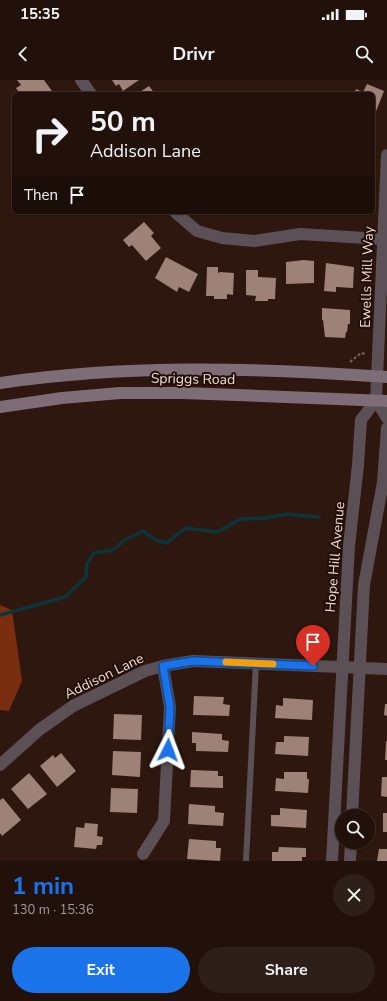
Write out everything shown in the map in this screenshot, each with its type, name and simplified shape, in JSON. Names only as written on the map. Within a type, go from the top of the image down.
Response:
[{"type":"main road","name":"Spriggs Road","points":[[0,383],[56,375],[160,369],[382,376]]},
{"type":"main road","name":"Spriggs Road","points":[[0,407],[62,398],[120,393],[184,393],[381,401]]},
{"type":"street","points":[[81,80],[90,92]]},
{"type":"street","name":"Ewells Mill Way","points":[[381,401],[382,239],[387,187],[387,155]]},
{"type":"street","points":[[177,214],[197,230],[222,238],[254,241],[300,234],[382,239]]},
{"type":"street","points":[[381,401],[387,418]]},
{"type":"street","name":"Hope Hill Avenue","points":[[332,861],[349,546],[358,465],[360,420],[381,401]]},
{"type":"street","points":[[352,809],[364,585],[383,482],[387,428]]},
{"type":"street","name":"Addison Lane","points":[[0,765],[38,730],[73,706],[145,670],[193,661],[387,669]]},
{"type":"street","points":[[143,854],[164,821],[170,707],[163,666]]},
{"type":"street","points":[[350,849],[350,861]]},
{"type":"lane","points":[[246,861],[256,663]]},
{"type":"path","points":[[361,353],[365,354]]},
{"type":"shaded area","points":[[0,605],[12,610],[22,681],[9,711],[0,710]]},
{"type":"building","points":[[17,80],[44,80],[52,91],[19,92],[16,88],[21,85]]},
{"type":"building","points":[[112,80],[139,80],[123,91],[119,84],[116,86]]},
{"type":"building","points":[[367,84],[384,91],[375,114],[375,92],[363,92]]},
{"type":"building","points":[[149,86],[154,92],[140,92]]},
{"type":"building","points":[[356,89],[363,92],[355,92]]},
{"type":"building","points":[[144,222],[154,233],[151,236],[161,248],[146,261],[132,245],[129,247],[123,240]]},
{"type":"building","points":[[166,257],[198,274],[189,292],[179,287],[177,292],[155,278]]},
{"type":"building","points":[[304,260],[314,261],[314,283],[286,284],[286,262]]},
{"type":"building","points":[[326,263],[354,267],[353,288],[336,287],[336,292],[324,291]]},
{"type":"building","points":[[207,267],[218,267],[218,273],[234,273],[233,295],[227,294],[227,299],[214,299],[214,296],[206,296]]},
{"type":"building","points":[[246,270],[258,270],[258,277],[276,278],[275,299],[268,299],[268,301],[255,301],[256,296],[246,295]]},
{"type":"building","points":[[322,308],[350,310],[350,324],[348,324],[345,338],[325,337],[322,320]]},
{"type":"building","points":[[194,696],[224,697],[223,704],[230,705],[229,716],[193,715]]},
{"type":"building","points":[[283,698],[313,700],[312,720],[275,718],[276,705],[283,706]]},
{"type":"building","points":[[385,704],[387,704],[387,716],[384,715]]},
{"type":"building","points":[[114,714],[142,715],[141,740],[113,739]]},
{"type":"building","points":[[192,732],[222,734],[222,740],[229,741],[228,752],[196,751],[196,743],[192,743]]},
{"type":"building","points":[[284,736],[309,737],[308,756],[275,754],[276,742],[284,742]]},
{"type":"building","points":[[386,741],[387,760],[385,760]]},
{"type":"building","points":[[113,751],[141,752],[140,777],[112,775]]},
{"type":"building","points":[[61,753],[76,771],[57,787],[40,766],[53,755],[55,758]]},
{"type":"building","points":[[191,770],[218,771],[218,776],[223,776],[223,788],[190,787]]},
{"type":"building","points":[[284,772],[307,772],[307,779],[309,779],[308,793],[275,791],[276,778],[284,779]]},
{"type":"building","points":[[29,773],[47,794],[28,809],[11,789]]},
{"type":"building","points":[[382,777],[387,777],[387,797],[381,796]]},
{"type":"building","points":[[111,788],[138,789],[137,813],[110,812]]},
{"type":"building","points":[[3,798],[21,820],[2,836],[0,833],[0,800]]},
{"type":"building","points":[[189,804],[215,806],[215,812],[224,813],[223,826],[188,824]]},
{"type":"building","points":[[280,808],[307,810],[306,828],[271,826],[271,815],[280,815]]},
{"type":"building","points":[[383,813],[387,813],[387,832],[383,832]]},
{"type":"building","points":[[85,823],[98,824],[97,836],[103,837],[102,845],[97,845],[96,849],[74,847],[76,827],[84,828]]},
{"type":"building","points":[[189,839],[216,841],[216,848],[221,848],[220,861],[187,859]]},
{"type":"building","points":[[279,847],[306,848],[306,857],[302,857],[302,861],[272,861],[272,852],[278,852]]},
{"type":"building","points":[[379,849],[387,849],[387,861],[377,861]]},
{"type":"waterway","points":[[0,615],[65,597],[86,577],[87,564],[94,553],[113,550],[126,539],[143,531],[155,540],[167,543],[185,528],[217,532],[241,519],[265,518],[287,514],[319,517]]},
{"type":"slow traffic","points":[[226,662],[273,664]]},
{"type":"route","points":[[168,750],[170,707],[163,666],[193,661],[313,666]]}]
